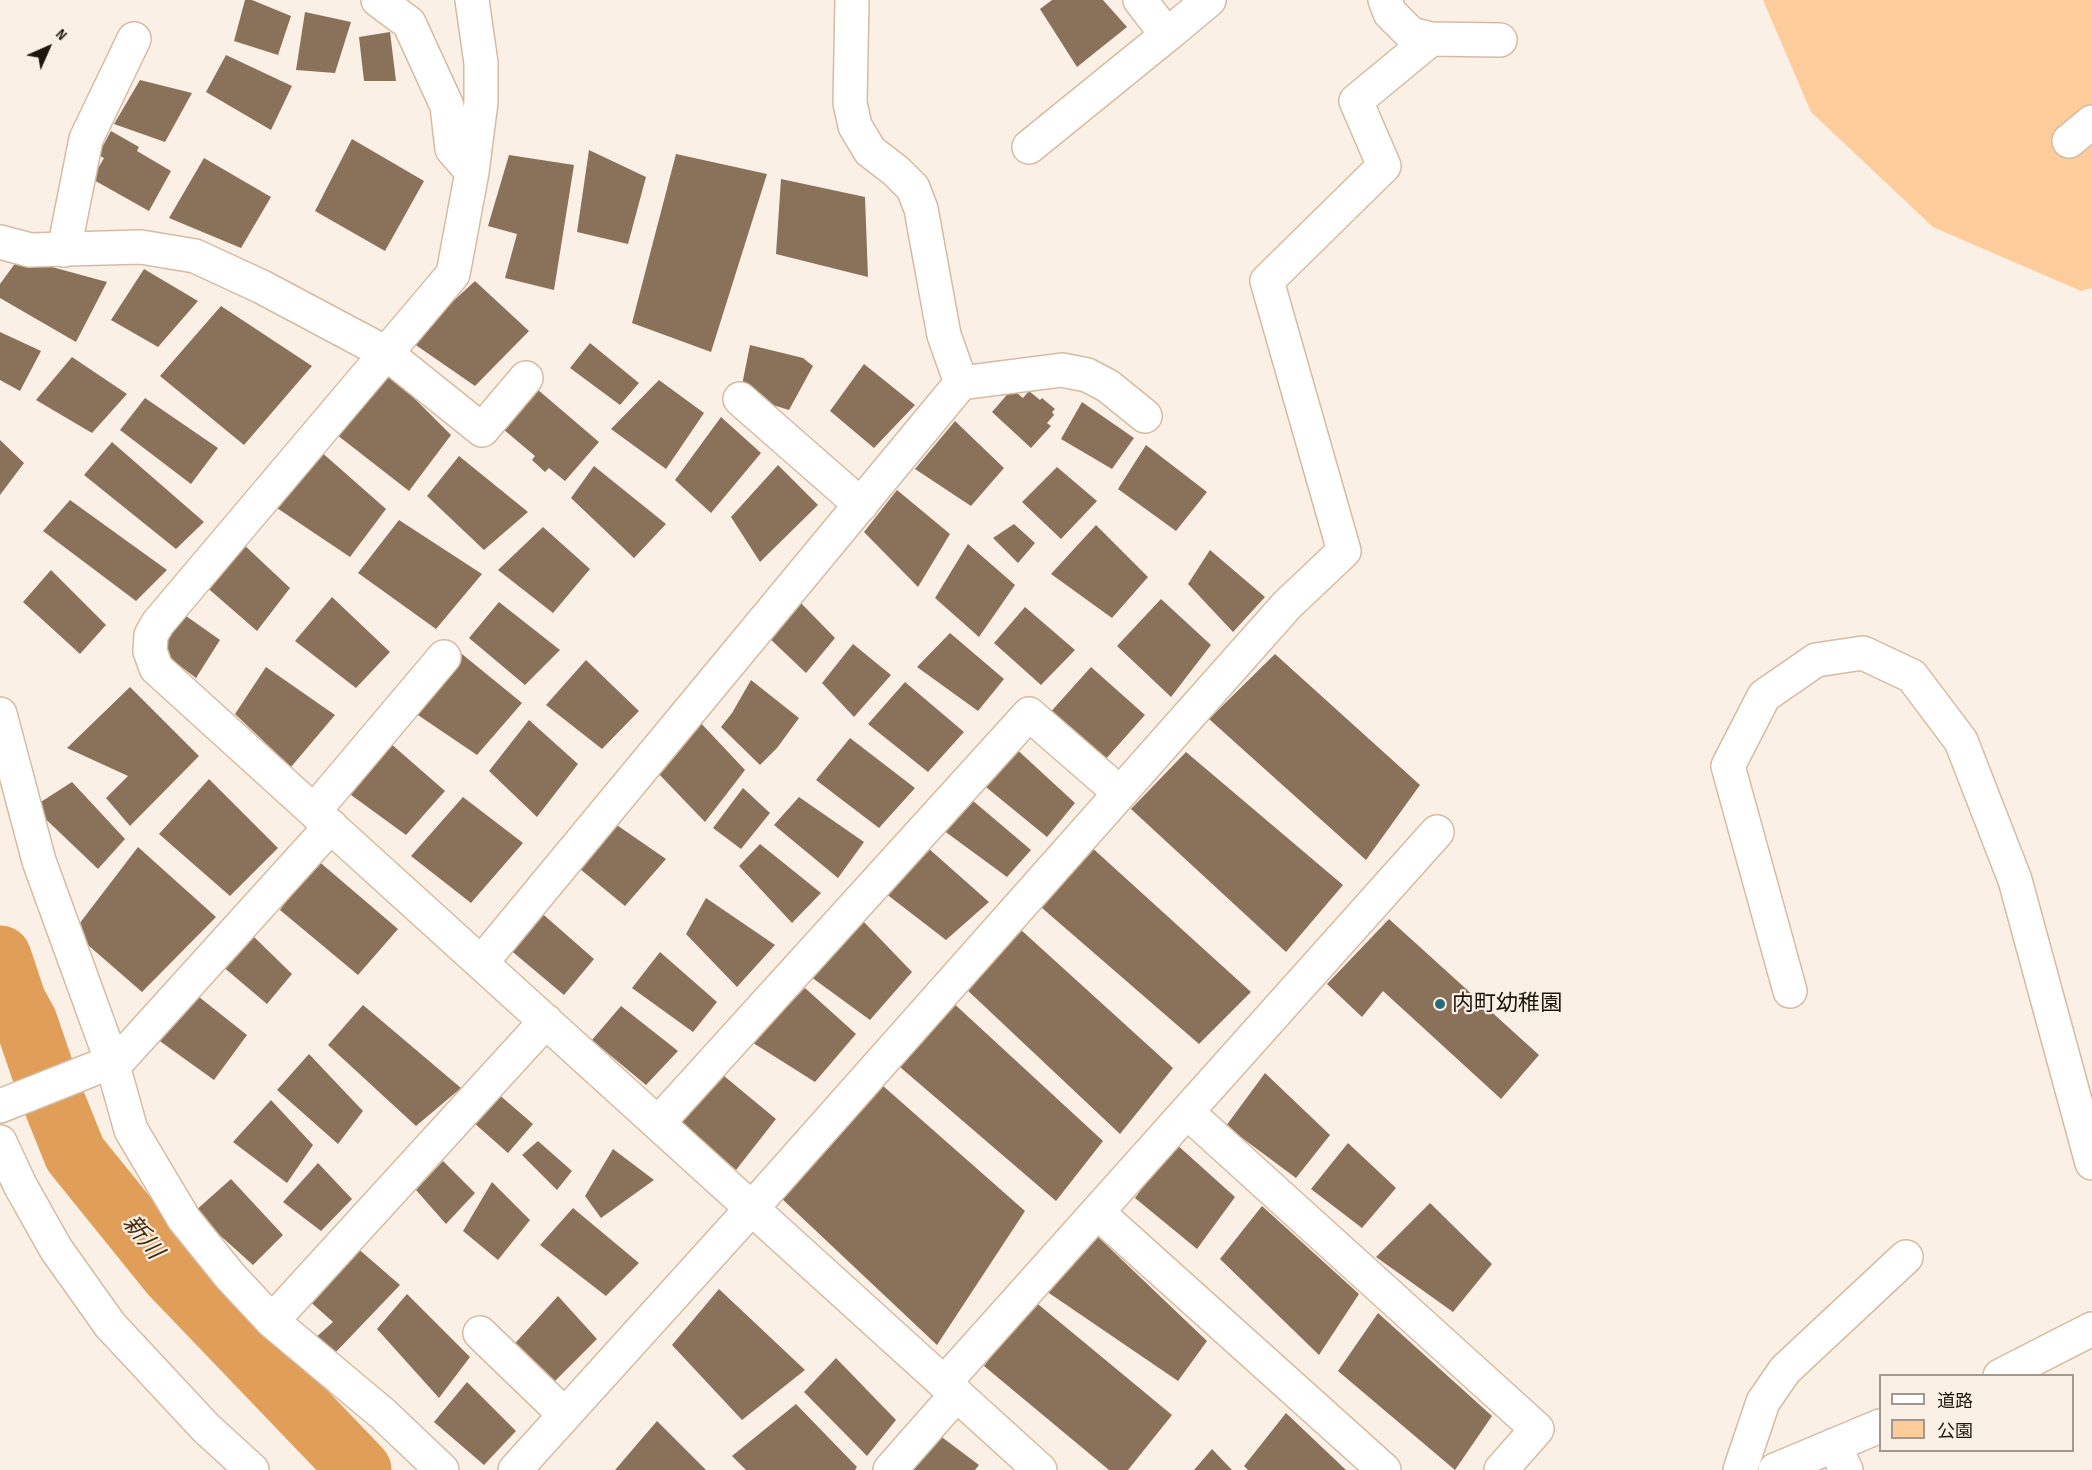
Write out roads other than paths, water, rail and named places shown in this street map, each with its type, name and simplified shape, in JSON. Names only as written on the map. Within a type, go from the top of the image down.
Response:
[{"type":"street","points":[[378,0],[409,23],[447,106],[452,149],[472,172]]},
{"type":"street","points":[[472,0],[481,63],[481,102],[472,172],[453,274],[165,614],[151,634],[150,651],[156,668],[1040,1470]]},
{"type":"street","points":[[852,0],[850,103],[855,126],[870,151],[913,188],[921,209],[944,335],[961,383]]},
{"type":"street","points":[[1140,0],[1167,35]]},
{"type":"street","points":[[1029,147],[1209,0]]},
{"type":"street","points":[[1385,0],[1390,13],[1411,34],[1431,39],[1500,40]]},
{"type":"street","points":[[64,250],[86,139],[134,39]]},
{"type":"street","points":[[515,1470],[752,1208],[1287,605],[1344,551],[1267,281],[1384,166],[1356,101],[1431,39]]},
{"type":"street","points":[[0,242],[30,250],[141,247],[195,256],[262,287],[386,353],[482,430],[526,378]]},
{"type":"street","points":[[481,963],[961,383],[1062,370],[1087,375],[1108,386],[1144,416]]},
{"type":"street","points":[[740,399],[861,505]]},
{"type":"street","points":[[1790,991],[1728,766],[1764,696],[1816,660],[1863,653],[1912,676],[1961,741],[2015,880],[2092,1163]]},
{"type":"street","points":[[0,1106],[121,1058],[322,819],[444,657]]},
{"type":"street","points":[[0,714],[39,861],[130,1130],[184,1219],[230,1276],[272,1320],[383,1414],[442,1470]]},
{"type":"street","points":[[658,1123],[1029,714],[1120,793]]},
{"type":"street","points":[[890,1470],[951,1388],[1097,1212],[1437,832]]},
{"type":"street","points":[[272,1320],[546,1021]]},
{"type":"street","points":[[1187,1112],[1537,1429],[1501,1470]]},
{"type":"street","points":[[0,1142],[20,1185],[56,1249],[110,1325],[206,1428],[252,1470]]},
{"type":"street","points":[[1097,1212],[1384,1470]]},
{"type":"street","points":[[1740,1470],[1763,1402],[1785,1370],[1906,1257]]},
{"type":"street","points":[[2004,1374],[2092,1329]]},
{"type":"street","points":[[480,1333],[565,1415]]},
{"type":"street","points":[[1775,1470],[1840,1457],[1879,1428]]},
{"type":"waterway","name":"新川","points":[[0,957],[15,1002],[26,1022],[50,1092],[75,1154],[172,1274],[360,1470]]},
{"type":"place","name":"内町幼稚園","points":[[1440,1004]]}]
